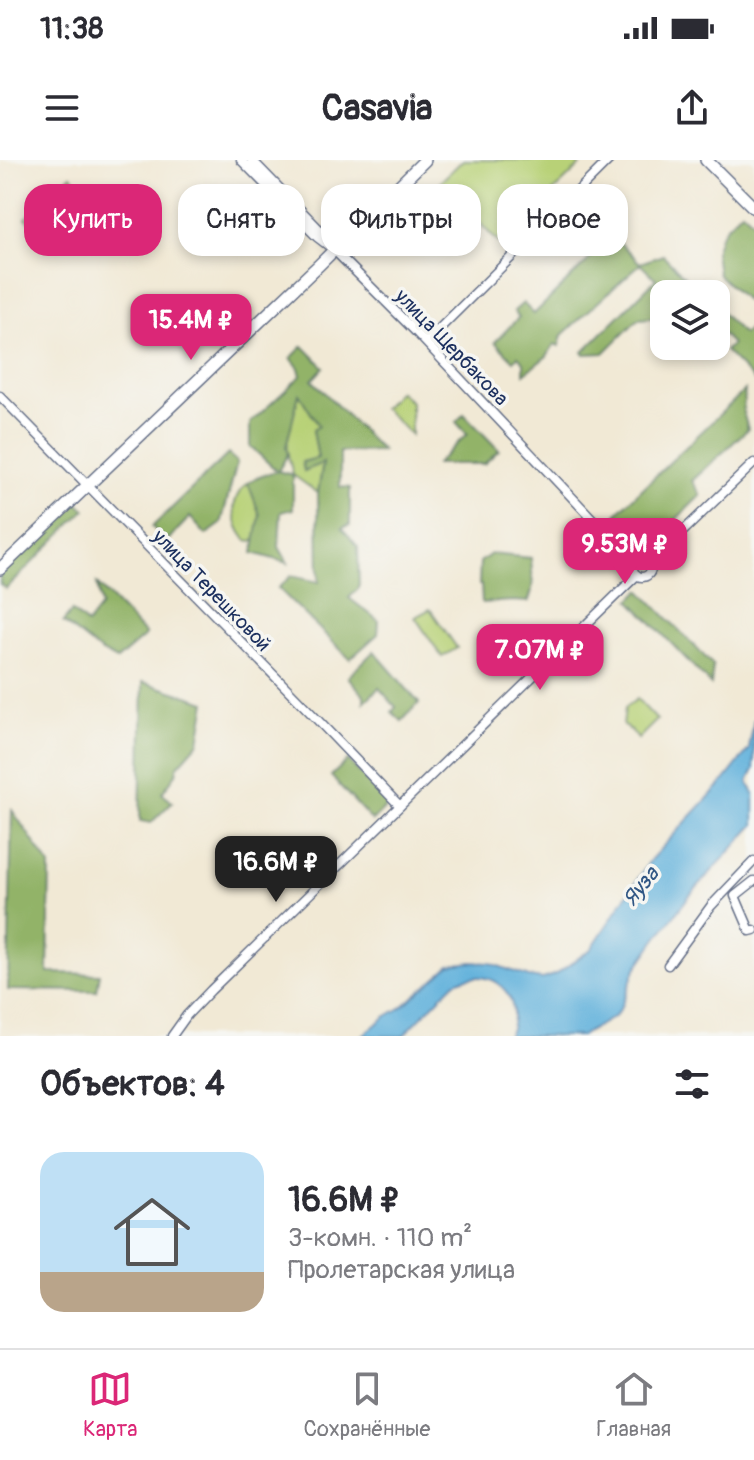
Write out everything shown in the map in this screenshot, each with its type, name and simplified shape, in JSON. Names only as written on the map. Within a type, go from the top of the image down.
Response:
[{"type":"main road","points":[[401,184],[425,160]]},
{"type":"main road","points":[[706,160],[754,208]]},
{"type":"main road","points":[[0,569],[328,256]]},
{"type":"street","name":"улица Щербакова","points":[[241,160],[321,240]]},
{"type":"street","points":[[252,160],[321,231]]},
{"type":"street","points":[[426,342],[609,160]]},
{"type":"street","name":"улица Щербакова","points":[[340,256],[426,342],[634,563]]},
{"type":"street","name":"улица Терешковой","points":[[0,396],[400,806]]},
{"type":"street","points":[[649,564],[754,463]]},
{"type":"street","points":[[642,559],[649,564],[650,571],[641,577],[633,571],[634,563],[642,559]]},
{"type":"street","points":[[172,1036],[211,990],[637,575]]},
{"type":"street","points":[[668,965],[711,906],[754,861]]},
{"type":"street","points":[[754,881],[735,896],[750,931],[754,930]]},
{"type":"green space","points":[[463,160],[575,160],[580,166],[561,184],[497,184],[497,241],[481,224],[481,184],[440,182]]},
{"type":"green space","points":[[71,175],[80,184],[62,184]]},
{"type":"green space","points":[[742,211],[754,222],[754,294],[746,301],[730,286],[730,280],[724,280],[718,274],[715,252],[727,226]]},
{"type":"green space","points":[[628,251],[640,263],[663,255],[688,280],[655,280],[640,264],[562,335],[559,346],[554,344],[547,356],[524,374],[524,362],[518,356],[514,361],[495,342],[519,317],[514,311],[523,303],[534,314],[593,256],[628,256]]},
{"type":"green space","points":[[650,285],[650,318],[638,319],[604,353],[583,352]]},
{"type":"green space","points":[[730,321],[743,334],[754,324],[754,380],[730,356]]},
{"type":"green space","points":[[303,346],[324,367],[312,380],[382,451],[340,452],[340,487],[350,488],[350,525],[342,528],[358,547],[359,588],[349,598],[379,621],[378,634],[350,659],[278,588],[291,576],[319,582],[318,493],[323,463],[304,471],[302,462],[318,458],[313,430],[319,426],[299,394],[286,447],[288,454],[278,471],[293,475],[293,509],[281,512],[279,547],[288,563],[253,553],[260,515],[248,483],[277,471],[250,446],[250,423],[301,376],[291,358]]},
{"type":"green space","points":[[745,390],[743,412],[748,429],[692,481],[701,495],[653,542],[633,521],[627,525],[616,514]]},
{"type":"green space","points":[[399,391],[411,402],[411,435],[383,408]]},
{"type":"green space","points":[[299,393],[319,426],[313,430],[318,458],[303,462],[323,462],[318,493],[293,475],[286,447]]},
{"type":"green space","points":[[464,414],[499,450],[484,464],[436,464],[467,434],[456,422]]},
{"type":"green space","points":[[228,454],[237,462],[221,524],[206,535],[190,517],[167,541],[152,527]]},
{"type":"green space","points":[[248,483],[260,514],[260,538],[252,541],[246,540],[241,533],[234,511],[237,496]]},
{"type":"green space","points":[[75,500],[85,510],[6,589],[0,584],[0,573]]},
{"type":"green space","points":[[491,554],[531,558],[532,586],[528,602],[482,603],[480,562]]},
{"type":"green space","points":[[97,584],[146,635],[117,660],[100,651],[63,622],[72,611],[87,624],[101,606]]},
{"type":"green space","points":[[640,590],[713,665],[711,685],[630,600]]},
{"type":"green space","points":[[430,609],[457,648],[442,657],[415,617]]},
{"type":"green space","points":[[374,651],[419,703],[402,721],[392,712],[396,707],[379,688],[364,702],[364,695],[348,677]]},
{"type":"green space","points":[[143,682],[206,702],[199,742],[177,767],[176,774],[162,793],[172,802],[151,823],[140,821]]},
{"type":"green space","points":[[637,699],[657,720],[638,739],[623,726],[625,708]]},
{"type":"green space","points":[[348,760],[388,805],[372,821],[331,776]]},
{"type":"green space","points":[[12,810],[50,866],[48,973],[100,974],[97,991],[8,990]]},
{"type":"water","name":"Яуза","points":[[754,719],[754,769],[748,782],[754,794],[754,825],[690,895],[655,941],[635,970],[615,1016],[581,1036],[508,1036],[513,1008],[509,997],[493,981],[481,977],[468,978],[454,983],[403,1036],[362,1036],[402,1007],[450,965],[490,963],[543,979],[556,974],[591,949],[651,859],[722,783],[749,749]]}]
